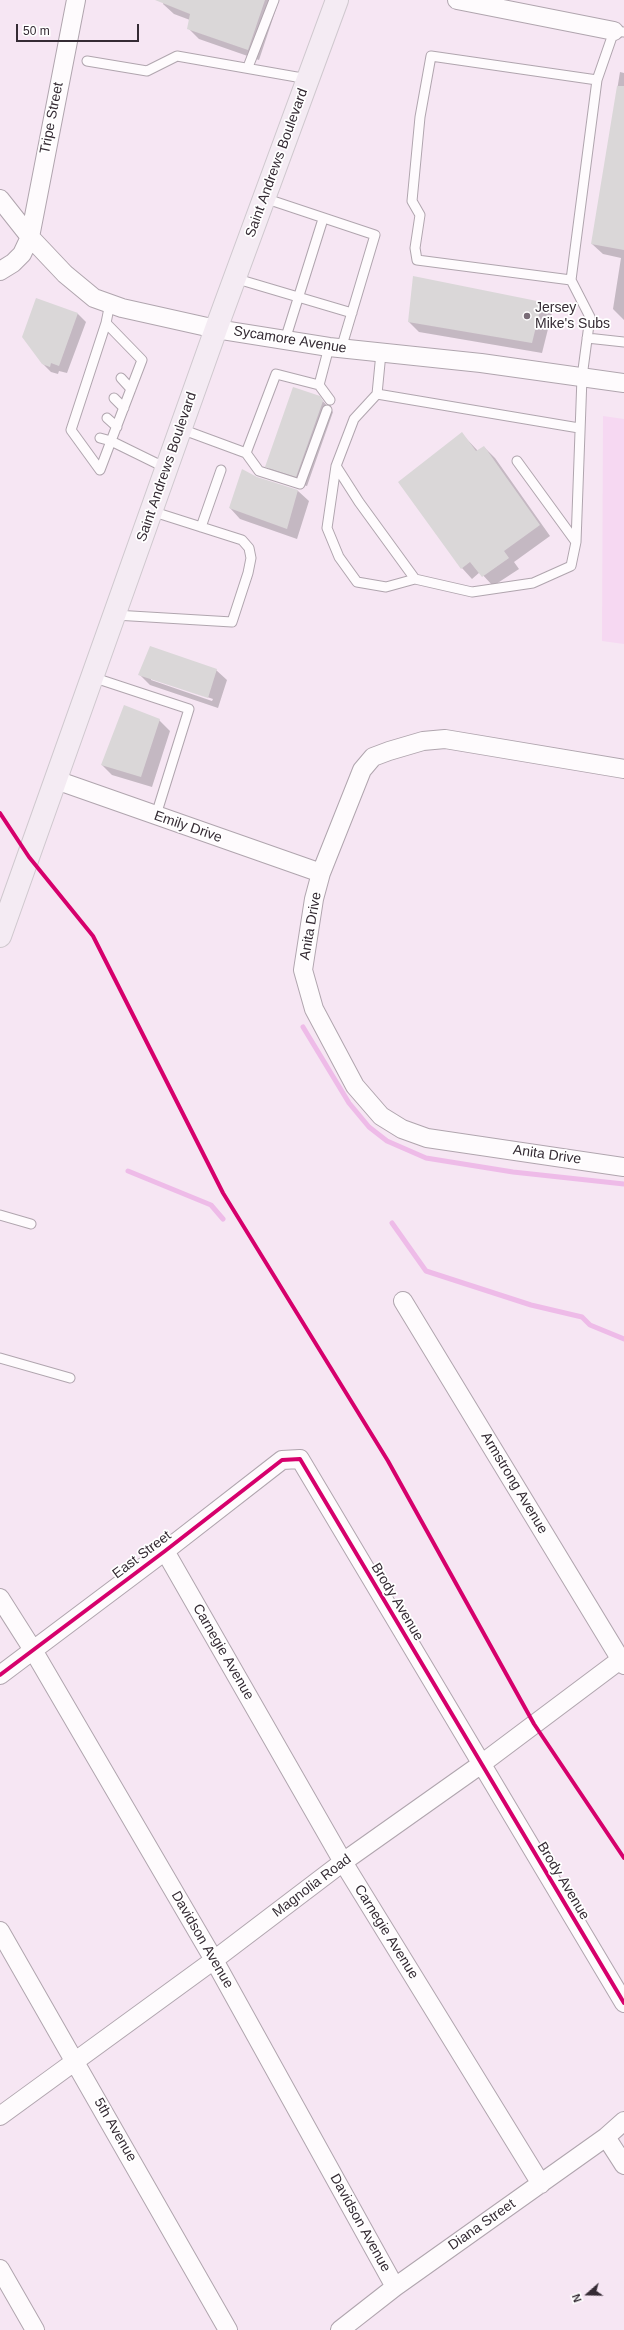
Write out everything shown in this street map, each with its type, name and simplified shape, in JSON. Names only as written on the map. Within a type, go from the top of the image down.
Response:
[{"type":"main road","name":"Saint Andrews Boulevard","points":[[2,922],[56,780],[234,278],[336,0]]},
{"type":"street","name":"Tripe Street","points":[[0,271],[13,263],[22,254],[30,237],[76,0]]},
{"type":"street","points":[[457,0],[619,32]]},
{"type":"street","name":"Sycamore Avenue","points":[[0,199],[30,237],[65,274],[94,298],[110,303],[216,329],[335,348],[481,363],[624,383]]},
{"type":"street","name":"Anita Drive","points":[[624,769],[445,739],[423,741],[389,750],[374,757],[362,770],[321,873],[314,899],[303,970],[314,1009],[355,1086],[382,1116],[402,1129],[427,1138],[624,1166]]},
{"type":"street","name":"Emily Drive","points":[[56,780],[321,873]]},
{"type":"street","name":"Armstrong Avenue","points":[[403,1301],[623,1661]]},
{"type":"street","name":"East Street","points":[[0,1675],[166,1551],[282,1460],[300,1459]]},
{"type":"street","name":"Brody Avenue","points":[[300,1459],[480,1765],[624,2003]]},
{"type":"street","name":"Carnegie Avenue","points":[[166,1551],[343,1862],[541,2184]]},
{"type":"street","name":"Davidson Avenue","points":[[0,1598],[33,1650],[214,1960],[395,2287]]},
{"type":"street","name":"Magnolia Road","points":[[0,2116],[214,1960],[343,1862],[623,1661]]},
{"type":"street","name":"5th Avenue","points":[[0,1931],[76,2061],[228,2330]]},
{"type":"street","name":"Diana Street","points":[[340,2330],[395,2287],[541,2184],[606,2137],[624,2122]]},
{"type":"street","points":[[606,2137],[624,2165]]},
{"type":"street","points":[[0,2270],[35,2330]]},
{"type":"lane","points":[[248,67],[274,0]]},
{"type":"lane","points":[[381,353],[377,394],[354,420],[336,466],[327,528],[339,557],[357,582],[386,587],[415,579],[472,592],[533,583],[572,566],[576,542],[582,377],[590,317],[571,280],[597,80],[619,32]]},
{"type":"lane","points":[[87,61],[147,70],[177,56],[248,67],[308,79]]},
{"type":"lane","points":[[571,280],[417,260],[415,248],[420,215],[412,201],[420,117],[432,56],[597,80]]},
{"type":"lane","points":[[264,198],[375,236],[352,313],[319,385]]},
{"type":"lane","points":[[285,340],[324,219]]},
{"type":"lane","points":[[234,278],[352,313]]},
{"type":"lane","points":[[106,323],[142,360],[100,470],[71,430],[79,415],[93,375],[110,303]]},
{"type":"lane","points":[[587,338],[624,342]]},
{"type":"lane","points":[[246,453],[276,374],[319,385],[330,400]]},
{"type":"lane","points":[[121,378],[132,388]]},
{"type":"lane","points":[[377,394],[579,428]]},
{"type":"lane","points":[[114,398],[124,408]]},
{"type":"lane","points":[[180,429],[246,453],[259,471],[300,484],[327,410]]},
{"type":"lane","points":[[107,418],[117,427]]},
{"type":"lane","points":[[100,438],[111,441],[166,468]]},
{"type":"lane","points":[[517,461],[576,542]]},
{"type":"lane","points":[[336,466],[359,502],[415,579]]},
{"type":"lane","points":[[201,527],[221,470]]},
{"type":"lane","points":[[115,615],[232,622],[248,573],[251,558],[249,548],[242,540],[152,511]]},
{"type":"lane","points":[[92,677],[189,709],[156,815]]},
{"type":"lane","points":[[0,1214],[31,1224]]},
{"type":"lane","points":[[0,1358],[70,1378]]},
{"type":"shaded area","points":[[603,416],[624,419],[624,644],[602,641]]},
{"type":"building","points":[[155,0],[265,0],[248,50],[187,29],[190,14]]},
{"type":"building","points":[[617,86],[624,86],[624,250],[591,244]]},
{"type":"building","points":[[413,276],[542,302],[532,343],[408,322]]},
{"type":"building","points":[[36,298],[78,313],[59,366],[51,363],[50,367],[42,364],[22,337]]},
{"type":"building","points":[[293,387],[320,396],[323,401],[296,477],[265,467]]},
{"type":"building","points":[[462,432],[476,451],[484,446],[540,525],[504,551],[509,558],[482,577],[470,562],[461,569],[398,482]]},
{"type":"building","points":[[242,469],[257,477],[298,490],[287,529],[229,508]]},
{"type":"building","points":[[150,646],[217,669],[208,698],[138,675]]},
{"type":"building","points":[[124,705],[160,719],[141,777],[101,765]]},
{"type":"waterway","points":[[303,1027],[349,1103],[369,1127],[387,1141],[426,1158],[513,1172],[624,1184]]},
{"type":"waterway","points":[[128,1171],[211,1205],[223,1219]]},
{"type":"waterway","points":[[392,1223],[426,1271],[531,1305],[582,1317],[590,1325],[624,1339]]},
{"type":"cycle path","points":[[0,813],[29,857],[93,936],[223,1193],[388,1461],[534,1724],[624,1858]]},
{"type":"cycle path","points":[[0,1675],[165,1551],[282,1460],[300,1459],[624,2003]]},
{"type":"place","name":"Jersey Mike's Subs","points":[[527,316]]}]
